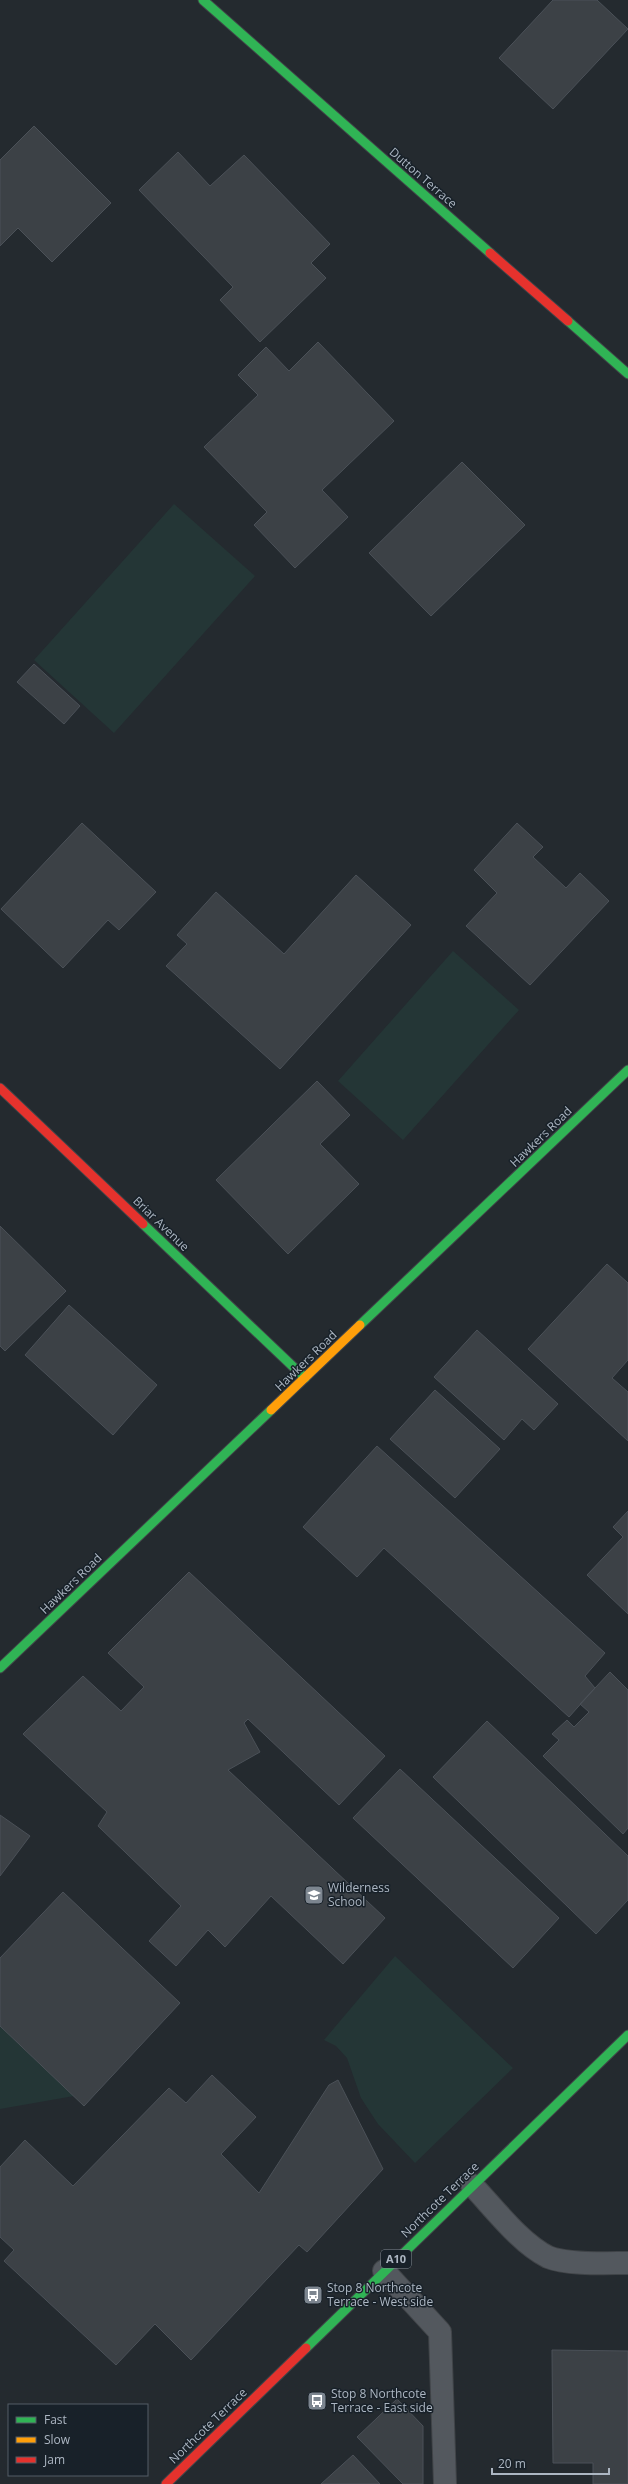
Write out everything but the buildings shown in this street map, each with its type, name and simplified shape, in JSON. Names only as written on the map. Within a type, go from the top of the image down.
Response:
[{"type":"main road","name":"Dutton Terrace","points":[[203,0],[628,374]]},
{"type":"main road","name":"Hawkers Road","points":[[0,1668],[628,1070]]},
{"type":"main road","name":"Briar Avenue","points":[[0,1088],[305,1378]]},
{"type":"main road","name":"Northcote Terrace","points":[[166,2484],[628,2035]]},
{"type":"street","points":[[472,2185],[530,2245],[549,2257],[587,2263],[628,2263]]},
{"type":"street","points":[[384,2271],[440,2332],[445,2484]]},
{"type":"shaded area","points":[[174,504],[255,576],[114,733],[34,660]]},
{"type":"shaded area","points":[[453,951],[519,1010],[403,1140],[338,1081]]},
{"type":"shaded area","points":[[395,1956],[513,2068],[415,2163],[378,2124],[361,2098],[347,2058],[336,2046],[324,2040]]},
{"type":"shaded area","points":[[0,2026],[74,2096],[0,2109]]},
{"type":"traffic: fast","points":[[203,0],[490,253]]},
{"type":"traffic: fast","points":[[568,321],[628,374]]},
{"type":"traffic: fast","points":[[360,1325],[628,1070]]},
{"type":"traffic: fast","points":[[143,1224],[305,1378]]},
{"type":"traffic: fast","points":[[0,1668],[271,1410]]},
{"type":"traffic: fast","points":[[306,2348],[628,2035]]},
{"type":"traffic: slow","points":[[271,1410],[360,1325]]},
{"type":"traffic: jam","points":[[490,253],[568,321]]},
{"type":"traffic: jam","points":[[0,1088],[143,1224]]},
{"type":"traffic: jam","points":[[166,2484],[306,2348]]},
{"type":"place","name":"Wilderness School","points":[[314,1895]]},
{"type":"place","name":"Stop 8 Northcote Terrace - West side","points":[[313,2295]]},
{"type":"place","name":"Stop 8 Northcote Terrace - East side","points":[[317,2401]]}]
